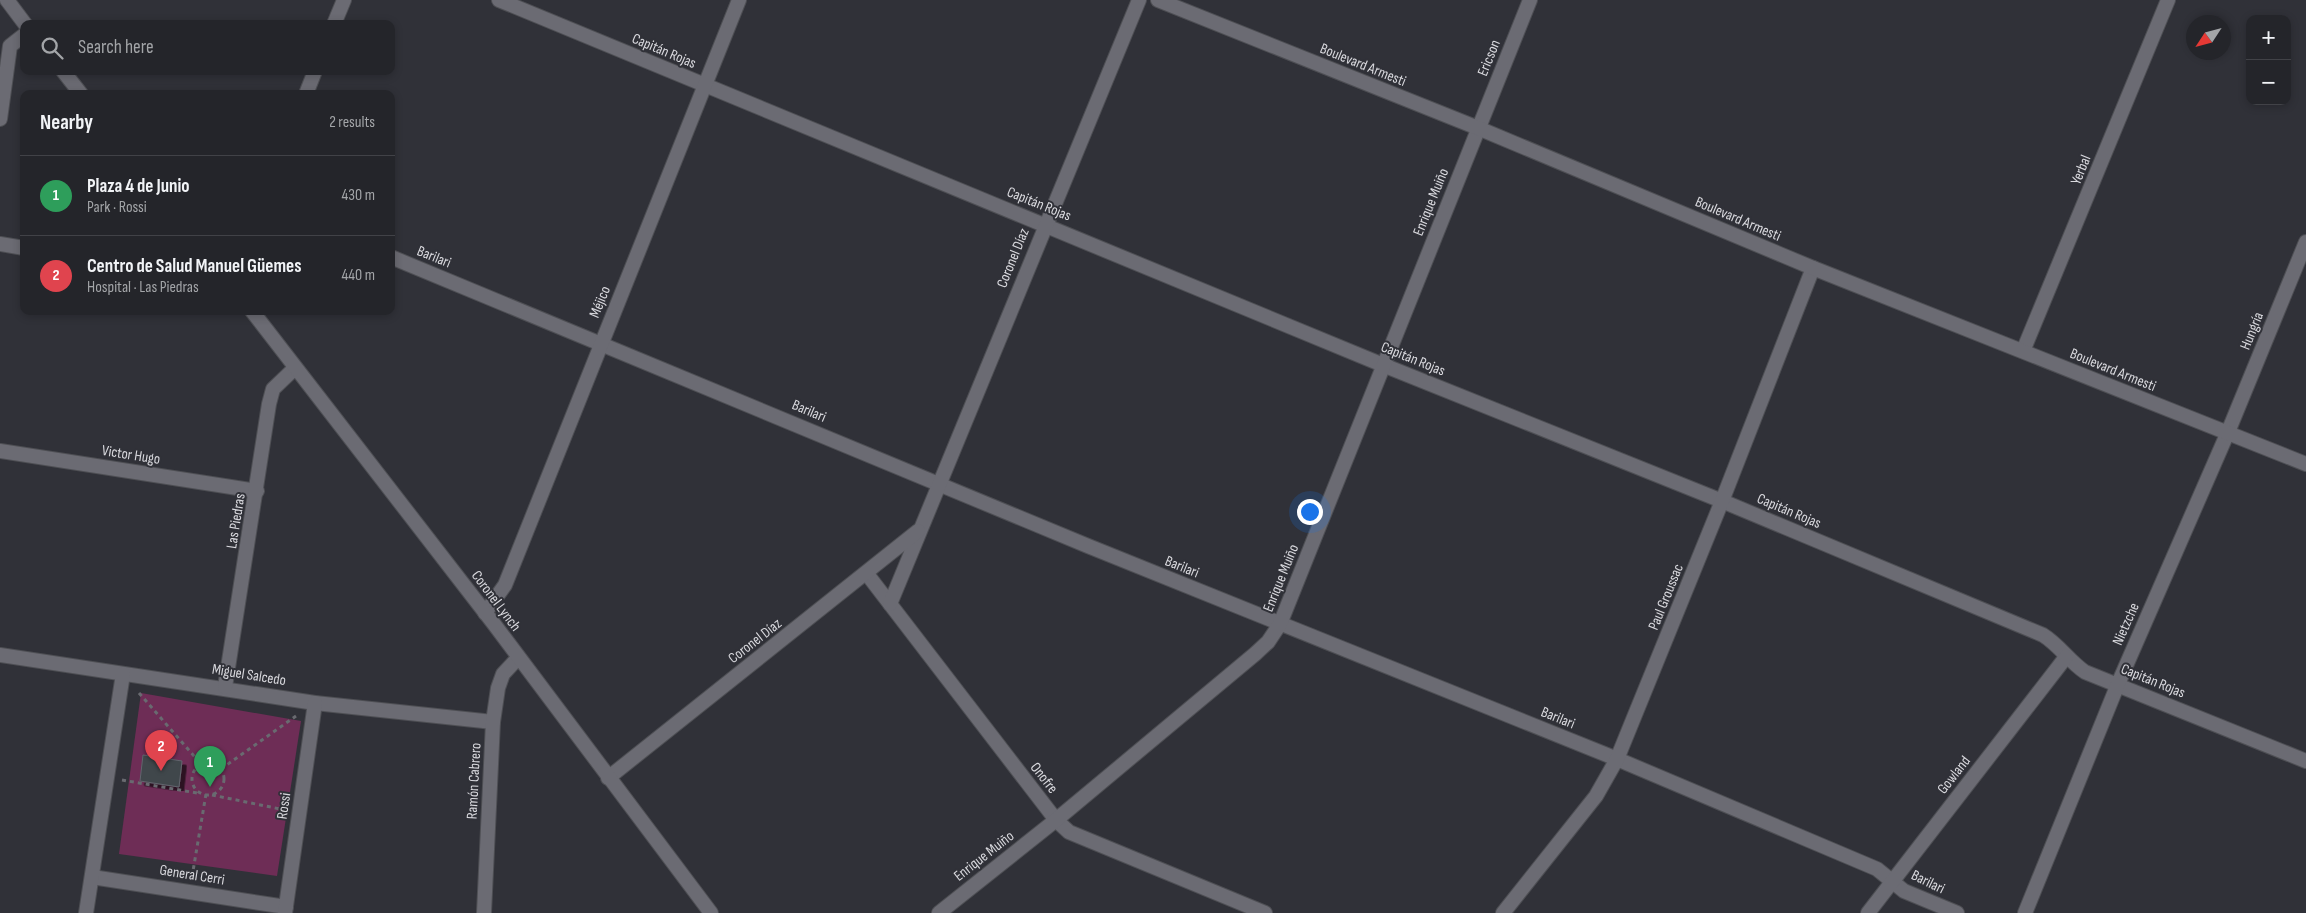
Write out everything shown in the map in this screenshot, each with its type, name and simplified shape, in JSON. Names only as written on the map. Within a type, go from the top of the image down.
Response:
[{"type":"street","points":[[7,0],[22,20]]},
{"type":"street","points":[[336,20],[344,0]]},
{"type":"street","name":"Capitán Rojas","points":[[499,0],[1383,364],[1722,501],[2043,636],[2054,642],[2066,657],[2085,672],[2306,761]]},
{"type":"street","name":"Méjico","points":[[485,613],[505,585],[738,0]]},
{"type":"street","name":"Coronel Díaz","points":[[890,604],[1138,0]]},
{"type":"street","name":"Boulevard Armesti","points":[[1158,0],[1478,128],[1813,268],[2306,464]]},
{"type":"street","name":"Ericson","points":[[1478,128],[1530,0]]},
{"type":"street","name":"Yerbal","points":[[2024,351],[2168,0]]},
{"type":"street","points":[[0,119],[5,46],[20,37]]},
{"type":"street","points":[[66,75],[78,90]]},
{"type":"street","points":[[308,90],[313,75]]},
{"type":"street","name":"Enrique Muiño","points":[[939,913],[1056,820],[1268,642],[1280,624],[1478,128]]},
{"type":"street","name":"Hungría","points":[[2228,432],[2306,242]]},
{"type":"street","points":[[0,244],[20,247]]},
{"type":"street","name":"Barilari","points":[[395,259],[601,342],[1280,624],[1617,759],[1877,869],[1904,891],[1957,913]]},
{"type":"street","name":"Paul Groussac","points":[[1503,913],[1596,796],[1617,759],[1722,501],[1813,268]]},
{"type":"street","name":"Coronel Lynch","points":[[255,315],[485,613],[706,911]]},
{"type":"street","name":"Las Piedras","points":[[225,688],[271,396],[273,389],[280,380],[295,368]]},
{"type":"street","name":"Nietzche","points":[[2025,913],[2118,684],[2228,432]]},
{"type":"street","name":"Victor Hugo","points":[[0,451],[257,491]]},
{"type":"street","name":"Coronel Díaz","points":[[608,778],[867,574],[921,529]]},
{"type":"street","name":"Onofre","points":[[867,574],[1056,820],[1069,832],[1265,913]]},
{"type":"street","name":"Miguel Salcedo","points":[[0,655],[315,703],[493,722]]},
{"type":"street","name":"Gowland","points":[[1868,913],[2066,657]]},
{"type":"street","name":"Ramón Cabrero","points":[[484,913],[493,722],[502,674],[518,658]]},
{"type":"street","points":[[86,913],[123,674]]},
{"type":"street","name":"Rossi","points":[[286,910],[315,703]]},
{"type":"street","name":"General Cerri","points":[[92,877],[190,890],[286,910]]},
{"type":"path","points":[[123,674],[201,764]]},
{"type":"path","points":[[221,769],[315,703]]},
{"type":"path","points":[[200,793],[194,787],[193,772],[201,764],[212,763],[221,769],[224,774],[224,785],[217,794],[212,795]]},
{"type":"path","points":[[108,778],[212,795],[299,813]]},
{"type":"path","points":[[190,890],[206,794]]},
{"type":"shaded area","points":[[141,693],[301,721],[277,876],[119,854]]},
{"type":"building","points":[[143,755],[182,761],[179,787],[140,781]]},
{"type":"place","name":"Centro de Salud Manuel Güemes","points":[[161,771]]},
{"type":"place","name":"Plaza 4 de Junio","points":[[210,787]]}]
